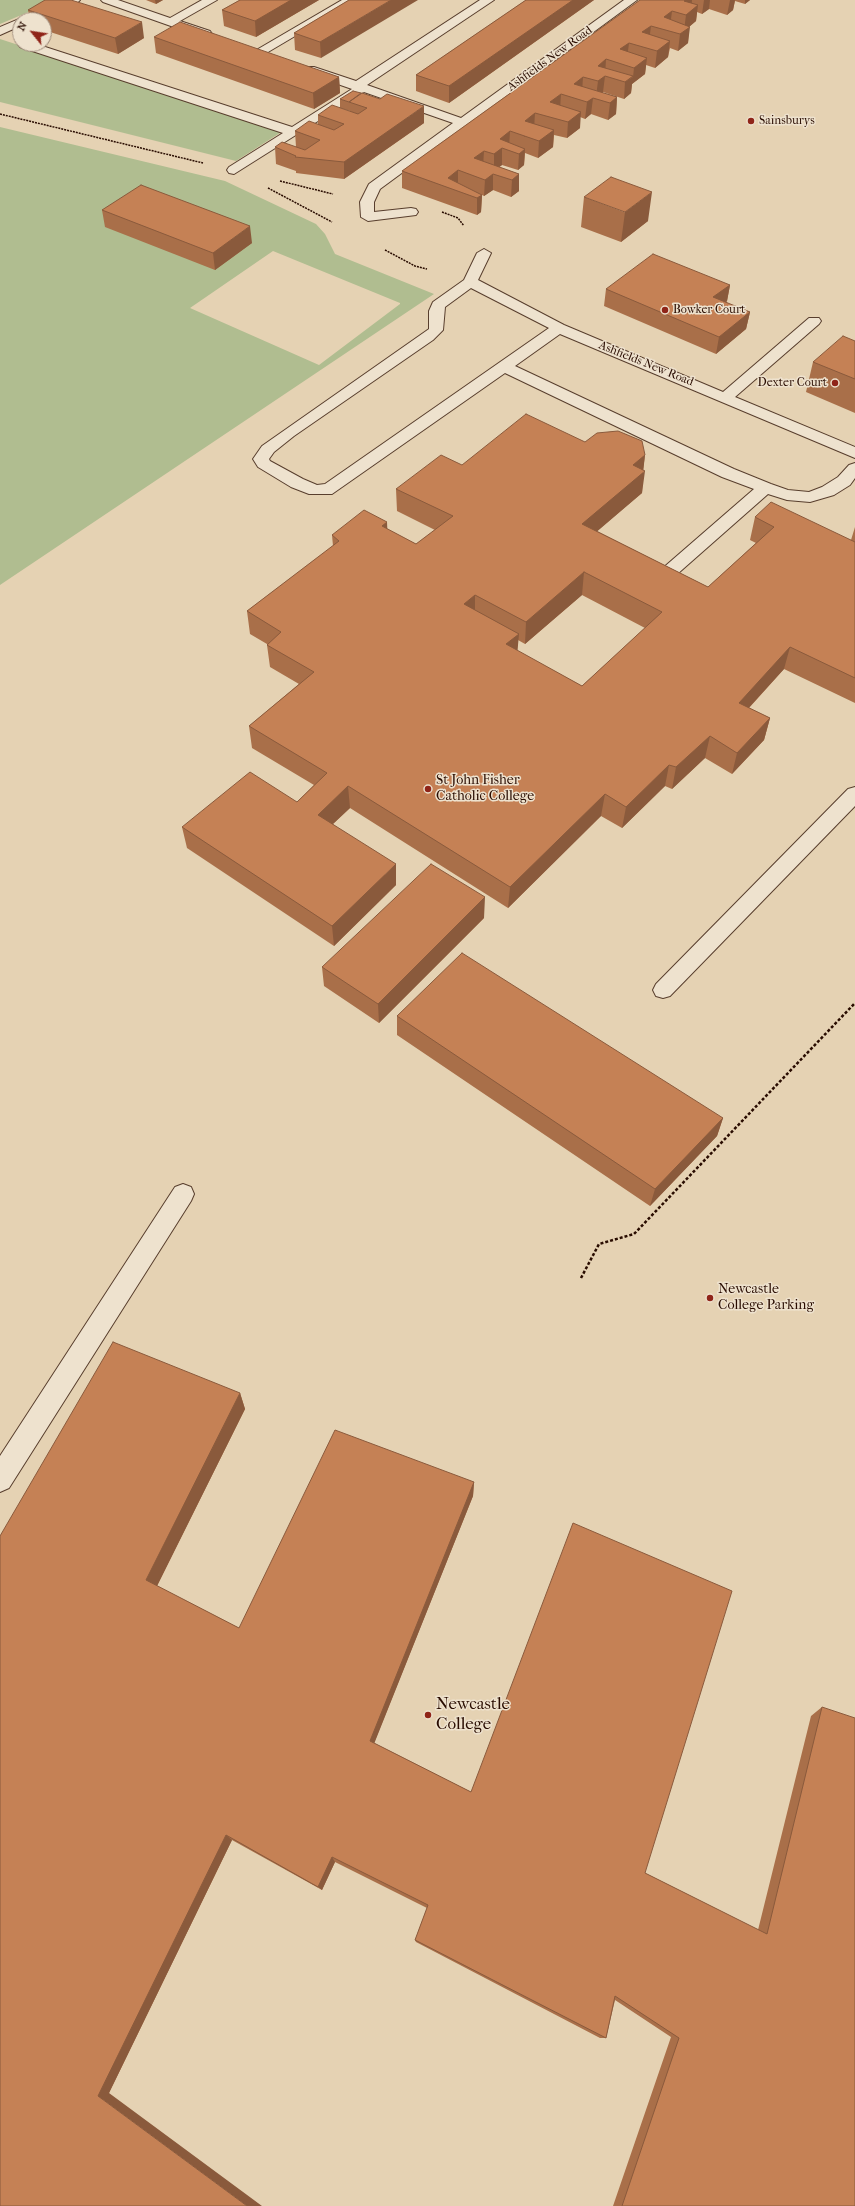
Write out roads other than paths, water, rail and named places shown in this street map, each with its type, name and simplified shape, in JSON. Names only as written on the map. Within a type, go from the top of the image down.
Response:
[{"type":"street","points":[[45,12],[74,0]]},
{"type":"street","points":[[107,0],[214,37]]},
{"type":"street","points":[[170,22],[211,0]]},
{"type":"street","points":[[259,52],[350,0]]},
{"type":"street","points":[[234,170],[294,132],[488,0]]},
{"type":"street","name":"Ashfields New Road","points":[[411,212],[368,217],[367,202],[374,187],[631,0]]},
{"type":"street","points":[[0,30],[12,25]]},
{"type":"street","points":[[0,36],[12,40]]},
{"type":"street","points":[[244,47],[274,58]]},
{"type":"street","points":[[49,52],[294,132]]},
{"type":"street","points":[[297,65],[462,122]]},
{"type":"street","points":[[484,253],[470,282],[438,305],[436,311],[436,330],[288,433],[268,449],[261,459],[264,464],[297,483],[315,490],[326,490],[559,328]]},
{"type":"street","name":"Ashfields New Road","points":[[470,282],[559,328],[726,397],[855,453]]},
{"type":"street","points":[[726,397],[814,321]]},
{"type":"street","points":[[505,367],[728,473],[787,495],[810,497],[828,491],[844,481],[855,468]]},
{"type":"street","points":[[669,572],[765,488]]},
{"type":"street","points":[[663,990],[855,794]]},
{"type":"street","points":[[0,1479],[183,1194]]},
{"type":"place","name":"Sainsburys","points":[[751,121]]},
{"type":"place","name":"Bowker Court","points":[[665,310]]},
{"type":"place","name":"Dexter Court","points":[[835,383]]},
{"type":"place","name":"St John Fisher Catholic College","points":[[428,789]]},
{"type":"place","name":"Newcastle College Parking","points":[[710,1298]]},
{"type":"place","name":"Newcastle College","points":[[428,1715]]}]
